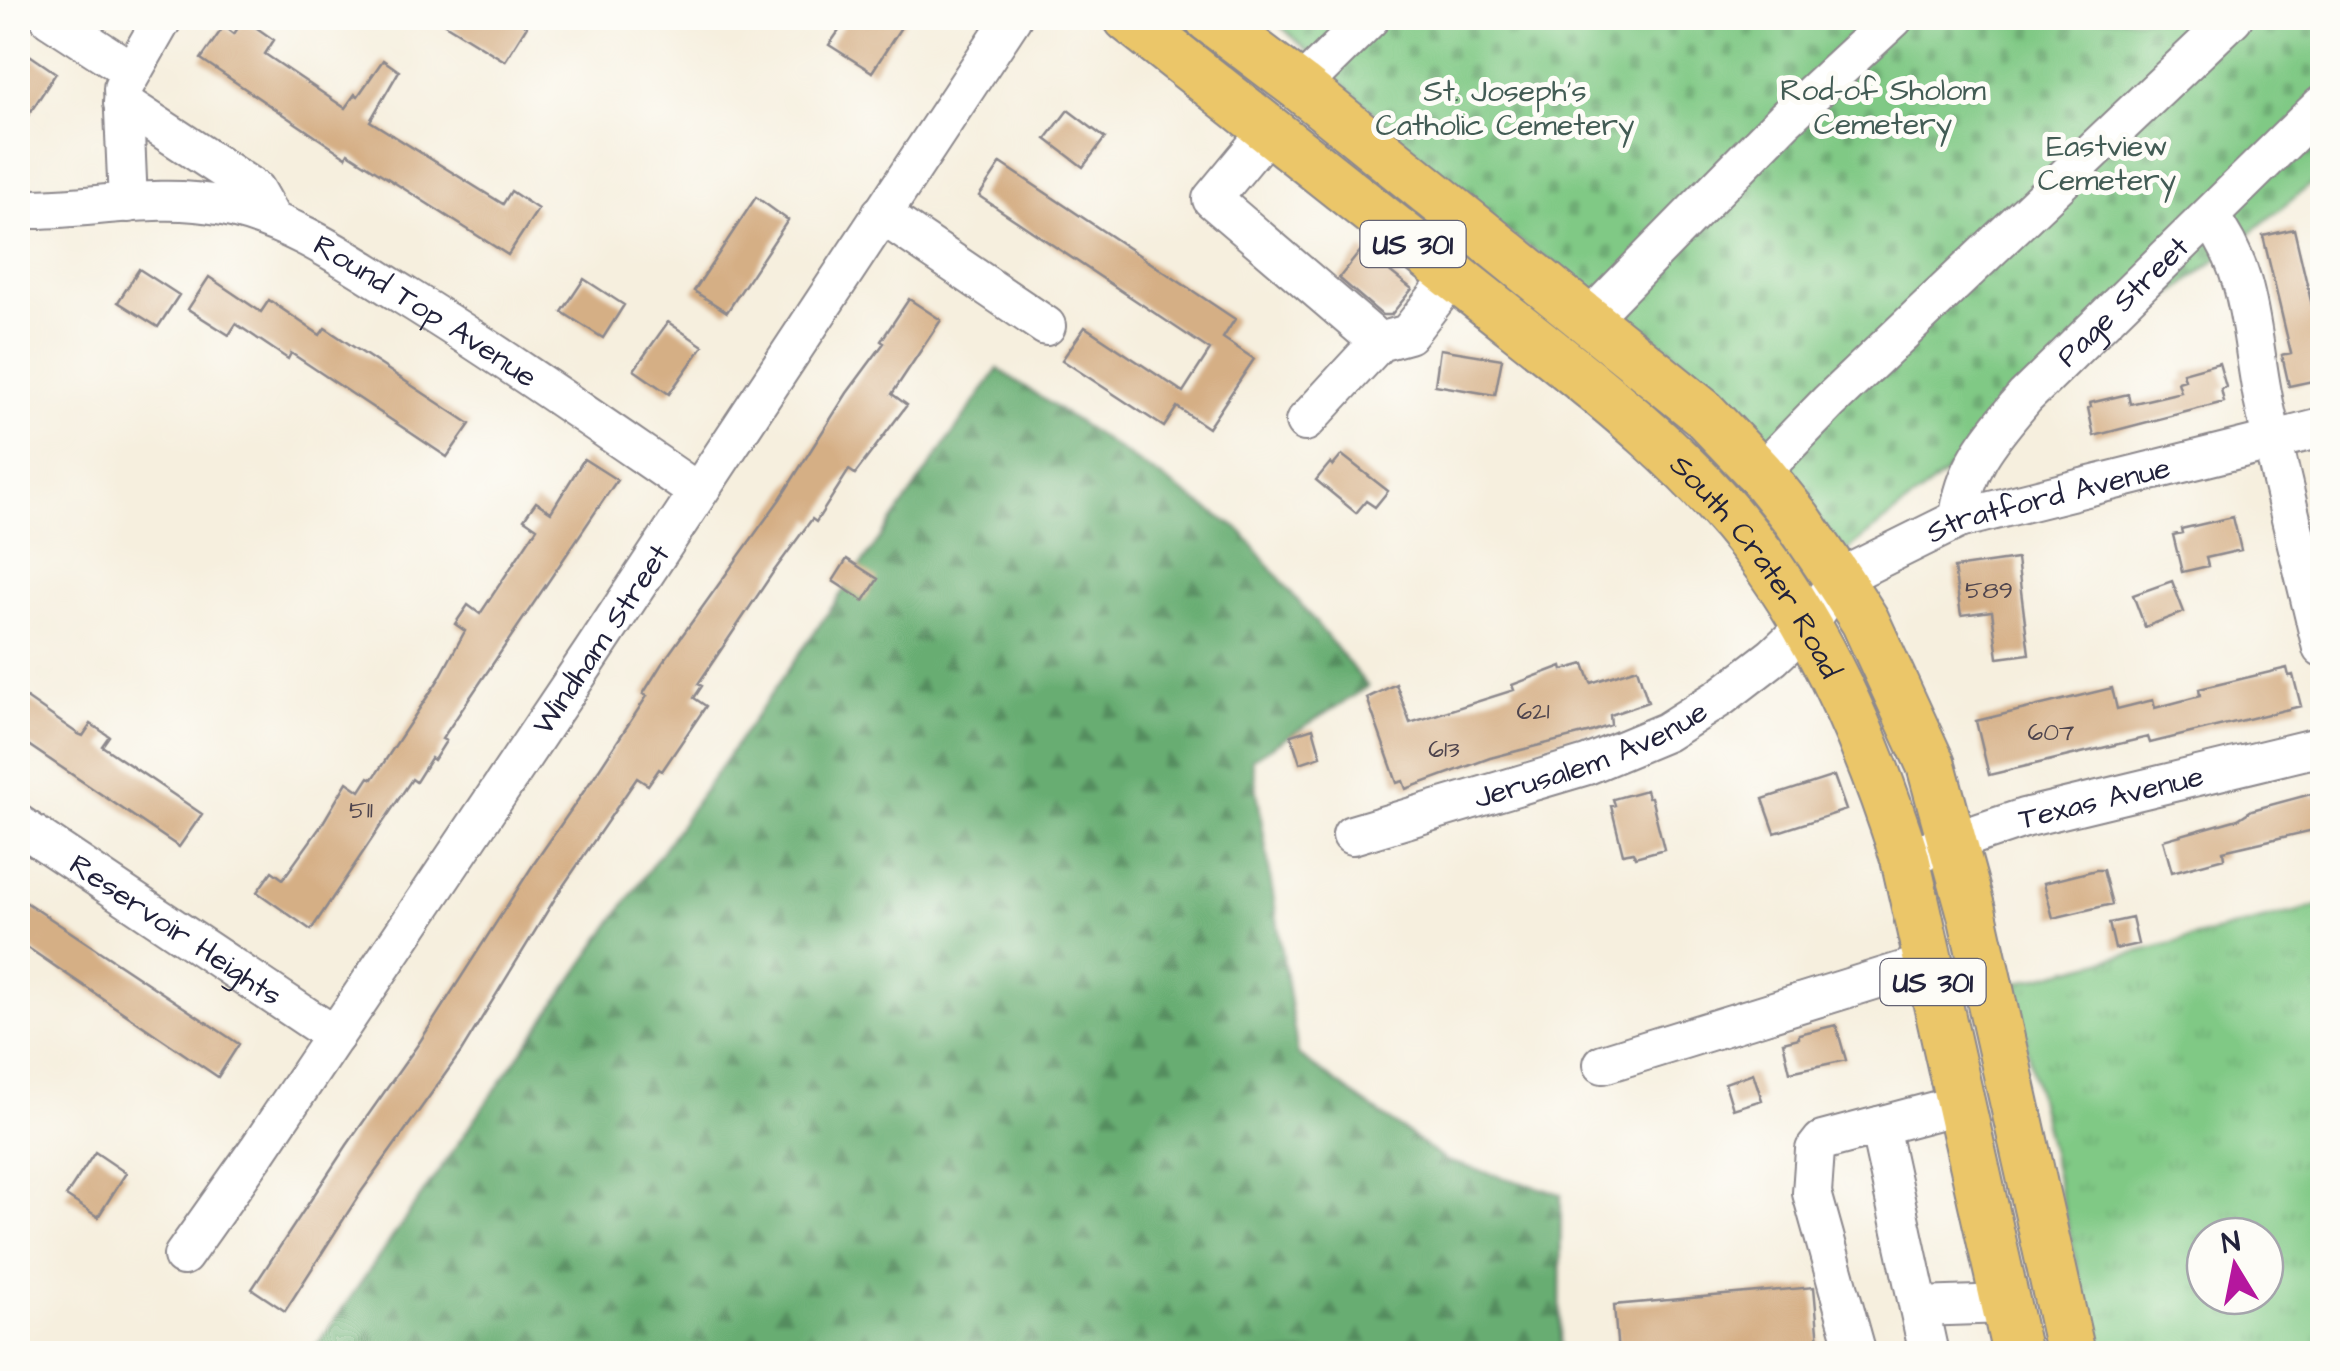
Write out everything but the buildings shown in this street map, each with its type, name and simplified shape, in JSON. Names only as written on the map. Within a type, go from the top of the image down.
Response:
[{"type":"main road","name":"South Crater Road","points":[[1128,18],[1589,384],[1674,458],[1742,533],[1806,626],[1856,722],[1905,858],[2017,1354]]},
{"type":"main road","name":"South Crater Road","points":[[1209,18],[1300,87],[1702,413],[1798,519],[1838,579],[1864,621],[1931,765],[1953,840],[2071,1354]]},
{"type":"street","points":[[50,18],[127,87],[255,190],[272,220]]},
{"type":"street","points":[[128,203],[127,87],[163,18]]},
{"type":"street","name":"Windham Street","points":[[182,1256],[335,1036],[1012,18]]},
{"type":"street","points":[[1300,87],[1370,18]]},
{"type":"street","points":[[1588,319],[1785,119],[1894,18]]},
{"type":"street","points":[[1760,473],[1829,402],[2233,18]]},
{"type":"street","name":"Page Street","points":[[1959,519],[1969,470],[1983,446],[2025,397],[2322,105]]},
{"type":"street","points":[[1269,130],[1212,199],[1379,342]]},
{"type":"street","name":"Round Top Avenue","points":[[18,210],[128,203],[217,205],[272,220],[336,253],[455,327],[696,491]]},
{"type":"street","points":[[881,214],[1046,326]]},
{"type":"street","points":[[2210,218],[2228,241],[2240,269],[2273,440],[2322,648]]},
{"type":"street","points":[[1304,422],[1379,342],[1408,334],[1453,276]]},
{"type":"street","name":"Stratford Avenue","points":[[1806,626],[1838,579],[1959,519],[2322,428]]},
{"type":"street","name":"Jerusalem Avenue","points":[[1352,835],[1587,765],[1666,732],[1721,697],[1806,626]]},
{"type":"street","name":"Texas Avenue","points":[[1905,858],[2024,818],[2322,746]]},
{"type":"street","name":"Reservoir Heights","points":[[18,824],[335,1036]]},
{"type":"street","points":[[1603,1064],[1929,962]]},
{"type":"street","points":[[1857,1354],[1812,1193],[1815,1150],[1822,1141],[1961,1104]]},
{"type":"street","points":[[1878,1126],[1929,1354]]},
{"type":"street","points":[[1919,1307],[2006,1304]]},
{"type":"green space","name":"St. Joseph's Catholic Cemetery","points":[[1272,18],[1884,18],[1598,294],[1490,220]]},
{"type":"green space","name":"Eastview Cemetery","points":[[1903,18],[2322,18],[2322,176],[1846,552],[1692,367],[1616,308]]},
{"type":"green space","points":[[998,369],[1241,531],[1368,687],[1252,759],[1298,1055],[1446,1161],[1561,1194],[1560,1353],[311,1354]]},
{"type":"green space","points":[[2322,905],[2322,1353],[2097,1353],[2012,984]]},
{"type":"park label","name":"Rod-of Sholom Cemetery","points":[[1883,107]]}]
